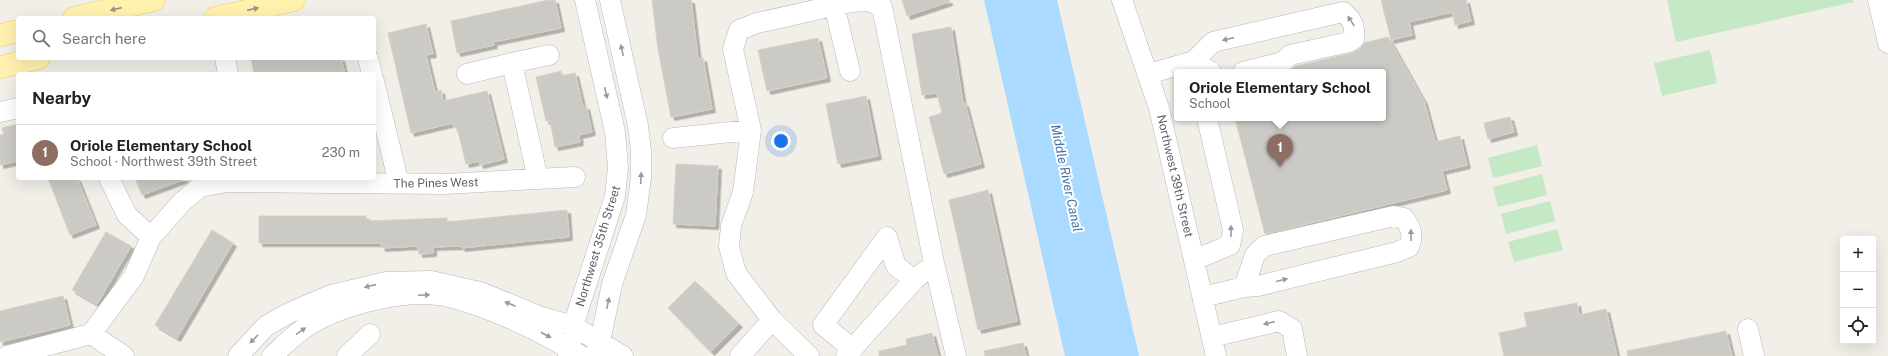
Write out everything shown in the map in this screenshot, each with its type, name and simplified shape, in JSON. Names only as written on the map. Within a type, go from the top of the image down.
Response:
[{"type":"main road","points":[[83,16],[154,0]]},
{"type":"main road","points":[[224,16],[294,0]]},
{"type":"main road","points":[[0,35],[16,31]]},
{"type":"main road","points":[[0,67],[30,60]]},
{"type":"street","name":"Northwest 35th Street","points":[[573,354],[573,326],[615,196],[617,179],[615,132],[585,0]]},
{"type":"street","points":[[597,349],[612,284],[636,216],[641,178],[641,151],[638,126],[610,0]]},
{"type":"street","name":"Northwest 39th Street","points":[[1122,0],[1148,74],[1168,107],[1194,260],[1214,347]]},
{"type":"street","points":[[1878,0],[1887,37]]},
{"type":"street","points":[[809,356],[772,320],[736,273],[729,246],[731,226],[743,192],[751,130],[733,49],[739,30],[798,7],[834,6],[851,2],[869,1],[882,7],[934,263],[956,356]]},
{"type":"street","points":[[834,6],[850,71]]},
{"type":"street","points":[[1148,74],[1194,61],[1213,42],[1343,12],[1350,18],[1355,28],[1354,39],[1349,42],[1343,54],[1292,65],[1283,62],[1255,69]]},
{"type":"street","points":[[467,74],[549,54]]},
{"type":"street","points":[[225,60],[228,72]]},
{"type":"street","points":[[368,60],[372,72]]},
{"type":"street","points":[[1194,61],[1207,69]]},
{"type":"street","points":[[512,63],[538,179]]},
{"type":"street","points":[[376,89],[399,184]]},
{"type":"street","points":[[0,112],[16,108]]},
{"type":"street","points":[[1194,260],[1230,245],[1233,230],[1207,121]]},
{"type":"street","points":[[673,138],[751,130]]},
{"type":"street","name":"The Pines West","points":[[91,334],[134,276],[151,237],[182,202],[200,187],[227,182],[252,180],[444,184],[576,177]]},
{"type":"street","points":[[110,180],[127,215],[151,237]]},
{"type":"street","points":[[1203,297],[1244,286],[1258,286],[1397,252],[1409,247],[1412,239],[1411,228],[1404,218],[1394,216],[1264,246],[1255,255],[1244,286]]},
{"type":"street","points":[[897,299],[896,266],[887,237],[824,325],[850,353],[914,280],[934,263]]},
{"type":"street","points":[[896,266],[914,280]]},
{"type":"street","points":[[238,356],[266,326],[289,313],[331,295],[386,282],[430,281],[480,292],[539,316],[573,326],[597,349],[622,356]]},
{"type":"street","points":[[272,356],[300,331],[320,319],[342,309],[386,298],[438,295],[466,302],[494,312],[546,334],[573,354]]},
{"type":"street","points":[[740,356],[772,320]]},
{"type":"street","points":[[1214,347],[1279,321],[1292,329],[1297,356]]},
{"type":"street","points":[[1748,329],[1754,356]]},
{"type":"street","points":[[7,356],[91,334],[124,356]]},
{"type":"street","points":[[346,356],[370,334]]},
{"type":"green space","points":[[1667,0],[1853,0],[1854,2],[1676,42]]},
{"type":"green space","points":[[1710,50],[1717,83],[1662,96],[1654,63]]},
{"type":"green space","points":[[1537,145],[1542,166],[1493,178],[1488,158]]},
{"type":"green space","points":[[1542,174],[1547,195],[1498,207],[1493,187]]},
{"type":"green space","points":[[1550,201],[1555,221],[1506,234],[1501,214]]},
{"type":"green space","points":[[1557,229],[1563,250],[1514,262],[1508,242]]},
{"type":"water","name":"Middle River Canal","points":[[984,0],[1057,0],[1139,356],[1065,356]]},
{"type":"building","points":[[555,0],[561,28],[493,42],[494,45],[457,53],[451,21]]},
{"type":"building","points":[[652,0],[691,0],[698,59],[703,58],[712,109],[671,117],[658,49]]},
{"type":"building","points":[[902,0],[949,0],[949,2],[907,16]]},
{"type":"building","points":[[1381,0],[1466,0],[1471,21],[1455,25],[1452,12],[1409,22],[1412,35],[1391,40]]},
{"type":"building","points":[[426,24],[433,54],[426,55],[435,92],[441,90],[443,101],[487,91],[504,159],[480,165],[479,161],[466,164],[457,127],[454,128],[453,123],[411,133],[388,33]]},
{"type":"building","points":[[951,27],[963,103],[965,103],[981,164],[944,174],[929,117],[942,113],[937,93],[922,95],[912,34]]},
{"type":"building","points":[[1388,37],[1424,101],[1435,142],[1460,136],[1467,165],[1442,171],[1447,190],[1265,234],[1236,121],[1386,121],[1386,69],[1292,69],[1296,66],[1352,53],[1360,49],[1364,43]]},
{"type":"building","points":[[818,38],[827,78],[767,91],[758,50]]},
{"type":"building","points":[[251,60],[342,60],[344,72],[254,72]]},
{"type":"building","points":[[561,71],[562,76],[575,73],[583,107],[586,106],[592,132],[579,135],[580,142],[555,147],[550,120],[546,121],[536,77]]},
{"type":"building","points":[[866,96],[878,156],[838,164],[826,104]]},
{"type":"building","points":[[1510,117],[1514,132],[1488,139],[1484,123]]},
{"type":"building","points":[[16,124],[16,161],[0,165],[0,135],[4,134],[2,128]]},
{"type":"building","points":[[676,164],[718,166],[715,226],[673,224]]},
{"type":"building","points":[[49,180],[78,180],[96,225],[70,235]]},
{"type":"building","points":[[136,180],[182,180],[142,195]]},
{"type":"building","points":[[988,190],[1017,321],[978,330],[949,200]]},
{"type":"building","points":[[567,210],[569,237],[462,248],[461,246],[433,247],[433,253],[419,254],[418,246],[382,248],[381,243],[259,243],[259,216],[366,216],[366,221],[447,218],[447,222]]},
{"type":"building","points":[[212,230],[233,243],[177,338],[155,325]]},
{"type":"building","points":[[106,232],[131,246],[97,304],[72,290]]},
{"type":"building","points":[[695,281],[739,324],[711,352],[668,308]]},
{"type":"building","points":[[63,296],[70,325],[0,342],[0,311]]},
{"type":"building","points":[[1577,303],[1579,315],[1606,309],[1617,356],[1504,356],[1499,333],[1527,327],[1524,313]]},
{"type":"building","points":[[1726,331],[1732,356],[1628,356],[1627,351]]},
{"type":"building","points":[[932,333],[938,356],[879,356],[879,351],[907,345],[906,339]]},
{"type":"building","points":[[1023,343],[1026,356],[985,356],[984,351]]},
{"type":"place","name":"Oriole Elementary School","points":[[1280,167]]}]
